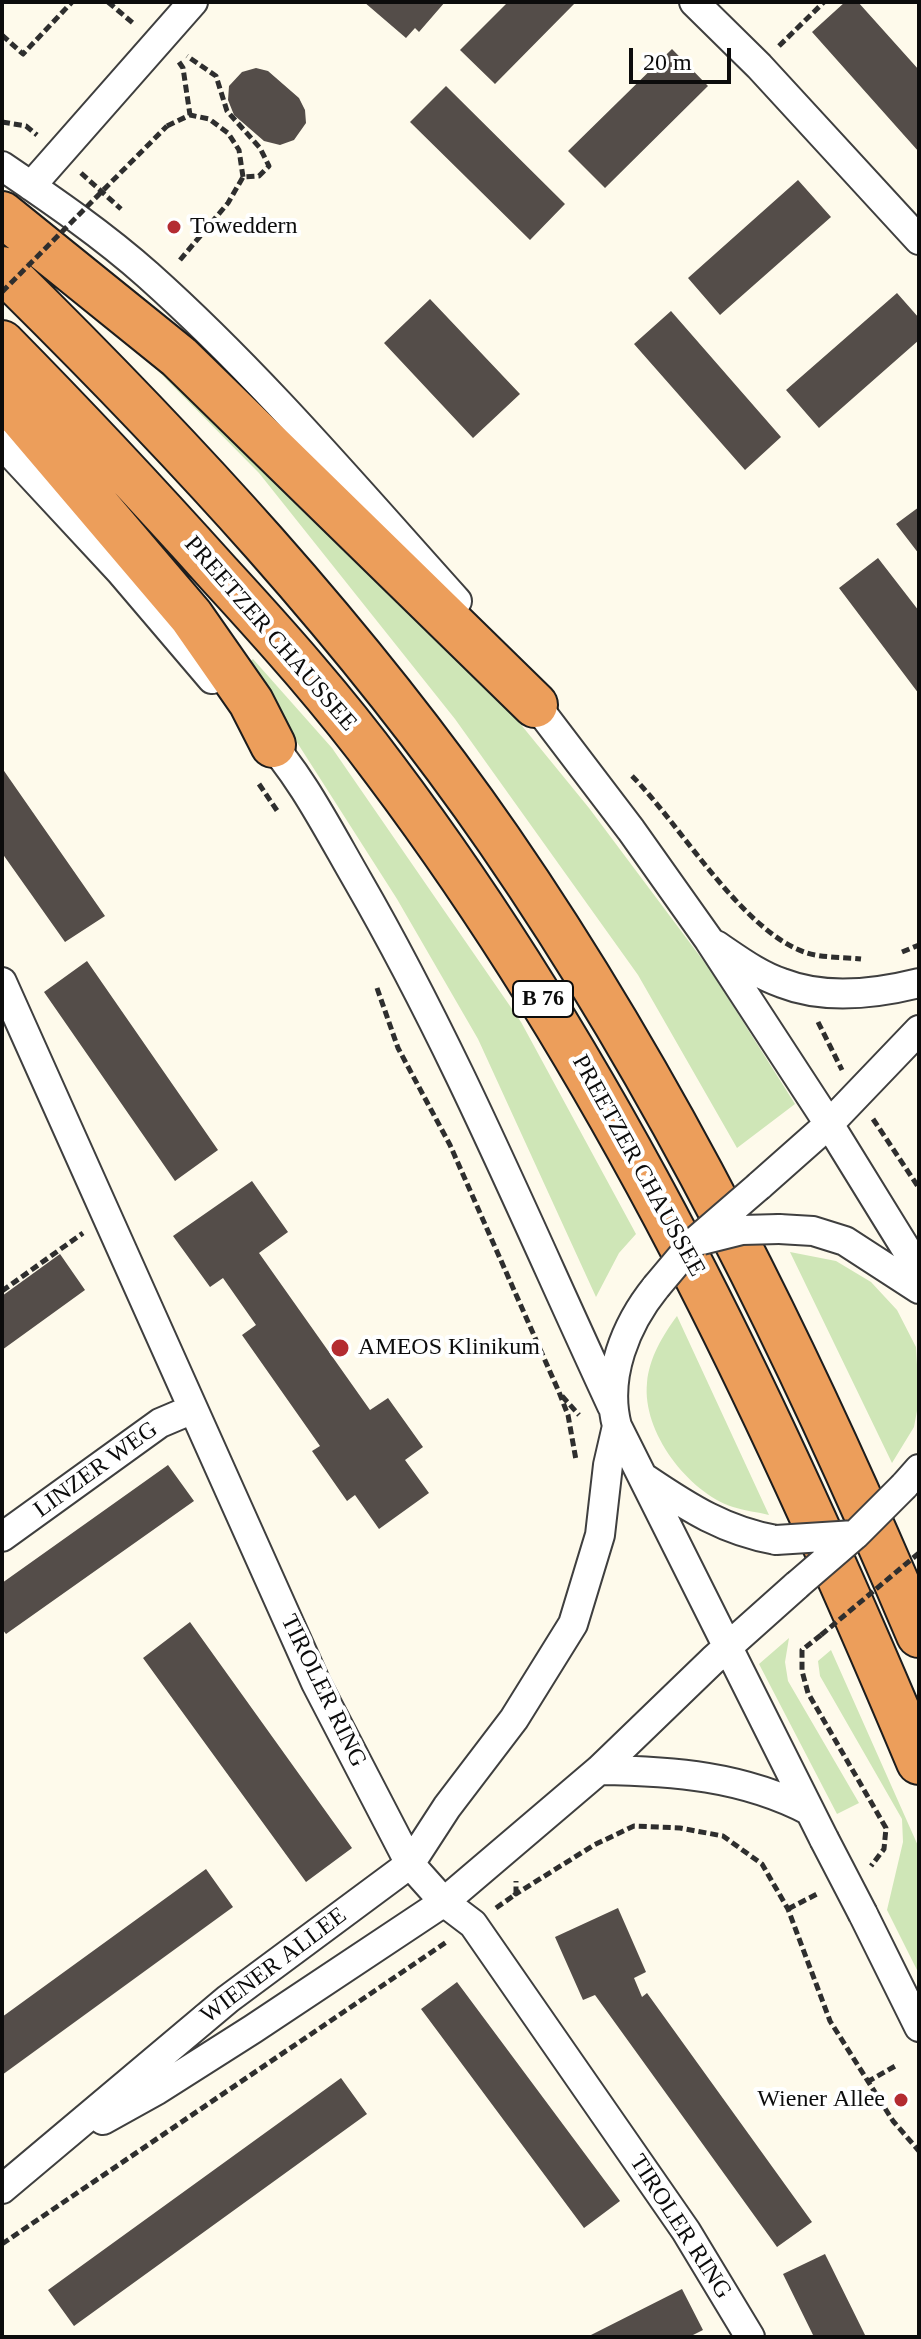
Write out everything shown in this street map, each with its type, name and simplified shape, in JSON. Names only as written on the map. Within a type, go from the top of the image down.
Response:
[{"type":"highway","points":[[17,200],[535,705]]},
{"type":"highway","name":"PREETZER CHAUSSEE","points":[[2,269],[175,448],[334,623],[426,738],[499,840],[629,1043],[700,1170],[799,1363],[919,1635]]},
{"type":"highway","name":"PREETZER CHAUSSEE","points":[[2,343],[161,509],[326,695],[385,769],[507,942],[609,1110],[708,1294],[809,1505],[919,1762]]},
{"type":"highway","points":[[2,394],[191,616],[251,702],[264,761]]},
{"type":"street","points":[[2,166],[17,200],[193,2]]},
{"type":"street","points":[[694,2],[759,66],[919,240]]},
{"type":"street","points":[[2,444],[120,571],[236,707],[264,761],[334,840],[383,925],[503,1165],[642,1476],[919,2027]]},
{"type":"street","points":[[535,705],[631,830],[709,940],[829,1124],[919,1270]]},
{"type":"street","points":[[709,940],[755,970],[781,983],[813,992],[848,994],[919,983]]},
{"type":"street","name":"TIROLER RING","points":[[2,982],[316,1683],[410,1864],[444,1902],[473,1924],[686,2231],[750,2337]]},
{"type":"street","name":"WIENER ALLEE","points":[[2,2189],[228,1999],[410,1864],[447,1807],[514,1719],[573,1624],[600,1535],[620,1351],[645,1300],[693,1243],[829,1124],[919,1030]]},
{"type":"street","points":[[693,1243],[742,1230],[813,1231],[845,1241],[919,1289]]},
{"type":"street","name":"LINZER WEG","points":[[2,1537],[160,1423],[193,1409]]},
{"type":"street","points":[[642,1476],[694,1512],[748,1535],[776,1540],[855,1535]]},
{"type":"street","name":"WIENER ALLEE","points":[[58,2145],[169,2083],[444,1902],[599,1770],[728,1646],[855,1535],[911,1478]]},
{"type":"street","points":[[599,1770],[674,1772],[723,1779],[752,1786],[810,1811]]},
{"type":"path","points":[[2,35],[23,54],[72,2]]},
{"type":"path","points":[[759,66],[824,2]]},
{"type":"path","points":[[161,38],[216,76],[227,111],[260,148],[269,166],[259,176],[243,177]]},
{"type":"path","points":[[183,68],[190,115]]},
{"type":"path","points":[[2,292],[167,126],[190,115],[209,119],[228,133],[239,150],[243,177],[228,203],[179,260],[190,271]]},
{"type":"path","points":[[2,122],[26,126],[131,218]]},
{"type":"path","points":[[264,761],[280,815]]},
{"type":"path","points":[[630,773],[734,899],[773,934],[807,953],[866,960]]},
{"type":"path","points":[[893,956],[919,945]]},
{"type":"path","points":[[376,984],[398,1048],[450,1145],[568,1415],[576,1459],[575,1473]]},
{"type":"path","points":[[2,1291],[107,1216]]},
{"type":"path","points":[[862,1871],[874,1864],[884,1849],[886,1828],[808,1693],[802,1671],[802,1650],[919,1553]]},
{"type":"path","points":[[490,1861],[516,1894],[594,1845],[634,1826],[680,1828],[723,1836],[762,1864],[788,1909],[830,2021],[893,2121],[919,2151]]},
{"type":"path","points":[[788,1909],[825,1890]]},
{"type":"path","points":[[867,2082],[897,2065]]},
{"type":"green space","points":[[95,300],[487,683],[589,808],[711,971],[795,1104],[737,1148],[638,975],[455,719],[259,473],[91,303]]},
{"type":"green space","points":[[253,659],[332,748],[521,1022],[636,1234],[619,1253],[596,1297],[478,1039],[397,899],[247,664]]},
{"type":"green space","points":[[790,1252],[836,1261],[871,1282],[897,1310],[916,1347],[919,1400],[914,1427],[892,1463]]},
{"type":"green space","points":[[677,1316],[769,1515],[733,1507],[700,1488],[671,1458],[660,1440],[647,1402],[647,1383],[658,1347]]},
{"type":"green space","points":[[789,1638],[785,1662],[788,1681],[859,1803],[837,1814],[759,1664]]},
{"type":"green space","points":[[831,1650],[919,1848],[919,1974],[887,1910],[903,1842],[902,1819],[820,1676],[818,1661]]},
{"type":"building","points":[[364,2],[445,2],[419,32],[415,28],[406,38]]},
{"type":"building","points":[[508,2],[576,2],[495,84],[460,50]]},
{"type":"building","points":[[845,2],[858,2],[919,70],[919,152],[812,32]]},
{"type":"building","points":[[672,49],[708,86],[605,188],[568,151]]},
{"type":"building","points":[[256,68],[268,71],[299,98],[305,110],[306,123],[294,140],[280,145],[264,141],[234,115],[228,100],[229,86],[242,72]]},
{"type":"building","points":[[446,86],[565,204],[530,240],[410,122]]},
{"type":"building","points":[[798,180],[831,217],[720,315],[688,278]]},
{"type":"building","points":[[897,293],[919,318],[919,340],[819,428],[786,390]]},
{"type":"building","points":[[430,299],[520,394],[473,438],[384,343]]},
{"type":"building","points":[[671,311],[781,437],[745,470],[634,344]]},
{"type":"building","points":[[919,507],[919,554],[896,524]]},
{"type":"building","points":[[878,558],[919,611],[919,694],[839,588]]},
{"type":"building","points":[[2,768],[105,916],[65,942],[2,853]]},
{"type":"building","points":[[87,961],[218,1150],[175,1181],[44,992]]},
{"type":"building","points":[[252,1181],[288,1232],[259,1253],[370,1410],[388,1398],[423,1447],[405,1460],[429,1493],[379,1529],[355,1495],[347,1501],[312,1451],[320,1446],[242,1335],[256,1325],[223,1278],[210,1287],[173,1236]]},
{"type":"building","points":[[60,1254],[85,1290],[2,1350],[2,1296]]},
{"type":"building","points":[[168,1465],[194,1501],[6,1634],[2,1629],[2,1583]]},
{"type":"building","points":[[190,1622],[352,1848],[306,1882],[143,1658]]},
{"type":"building","points":[[206,1869],[233,1907],[2,2075],[2,2017]]},
{"type":"building","points":[[618,1908],[646,1972],[634,1978],[642,1997],[647,1993],[812,2222],[777,2247],[595,1995],[583,2000],[555,1937]]},
{"type":"building","points":[[457,1982],[620,2201],[584,2228],[421,2009]]},
{"type":"building","points":[[341,2078],[367,2114],[74,2326],[48,2290]]},
{"type":"building","points":[[825,2254],[866,2337],[814,2337],[783,2274]]},
{"type":"building","points":[[682,2289],[703,2330],[689,2337],[587,2337]]},
{"type":"place","name":"Toweddern","points":[[174,227]]},
{"type":"place","name":"AMEOS Klinikum","points":[[340,1348]]},
{"type":"place","name":"Wiener Allee","points":[[901,2100]]}]
